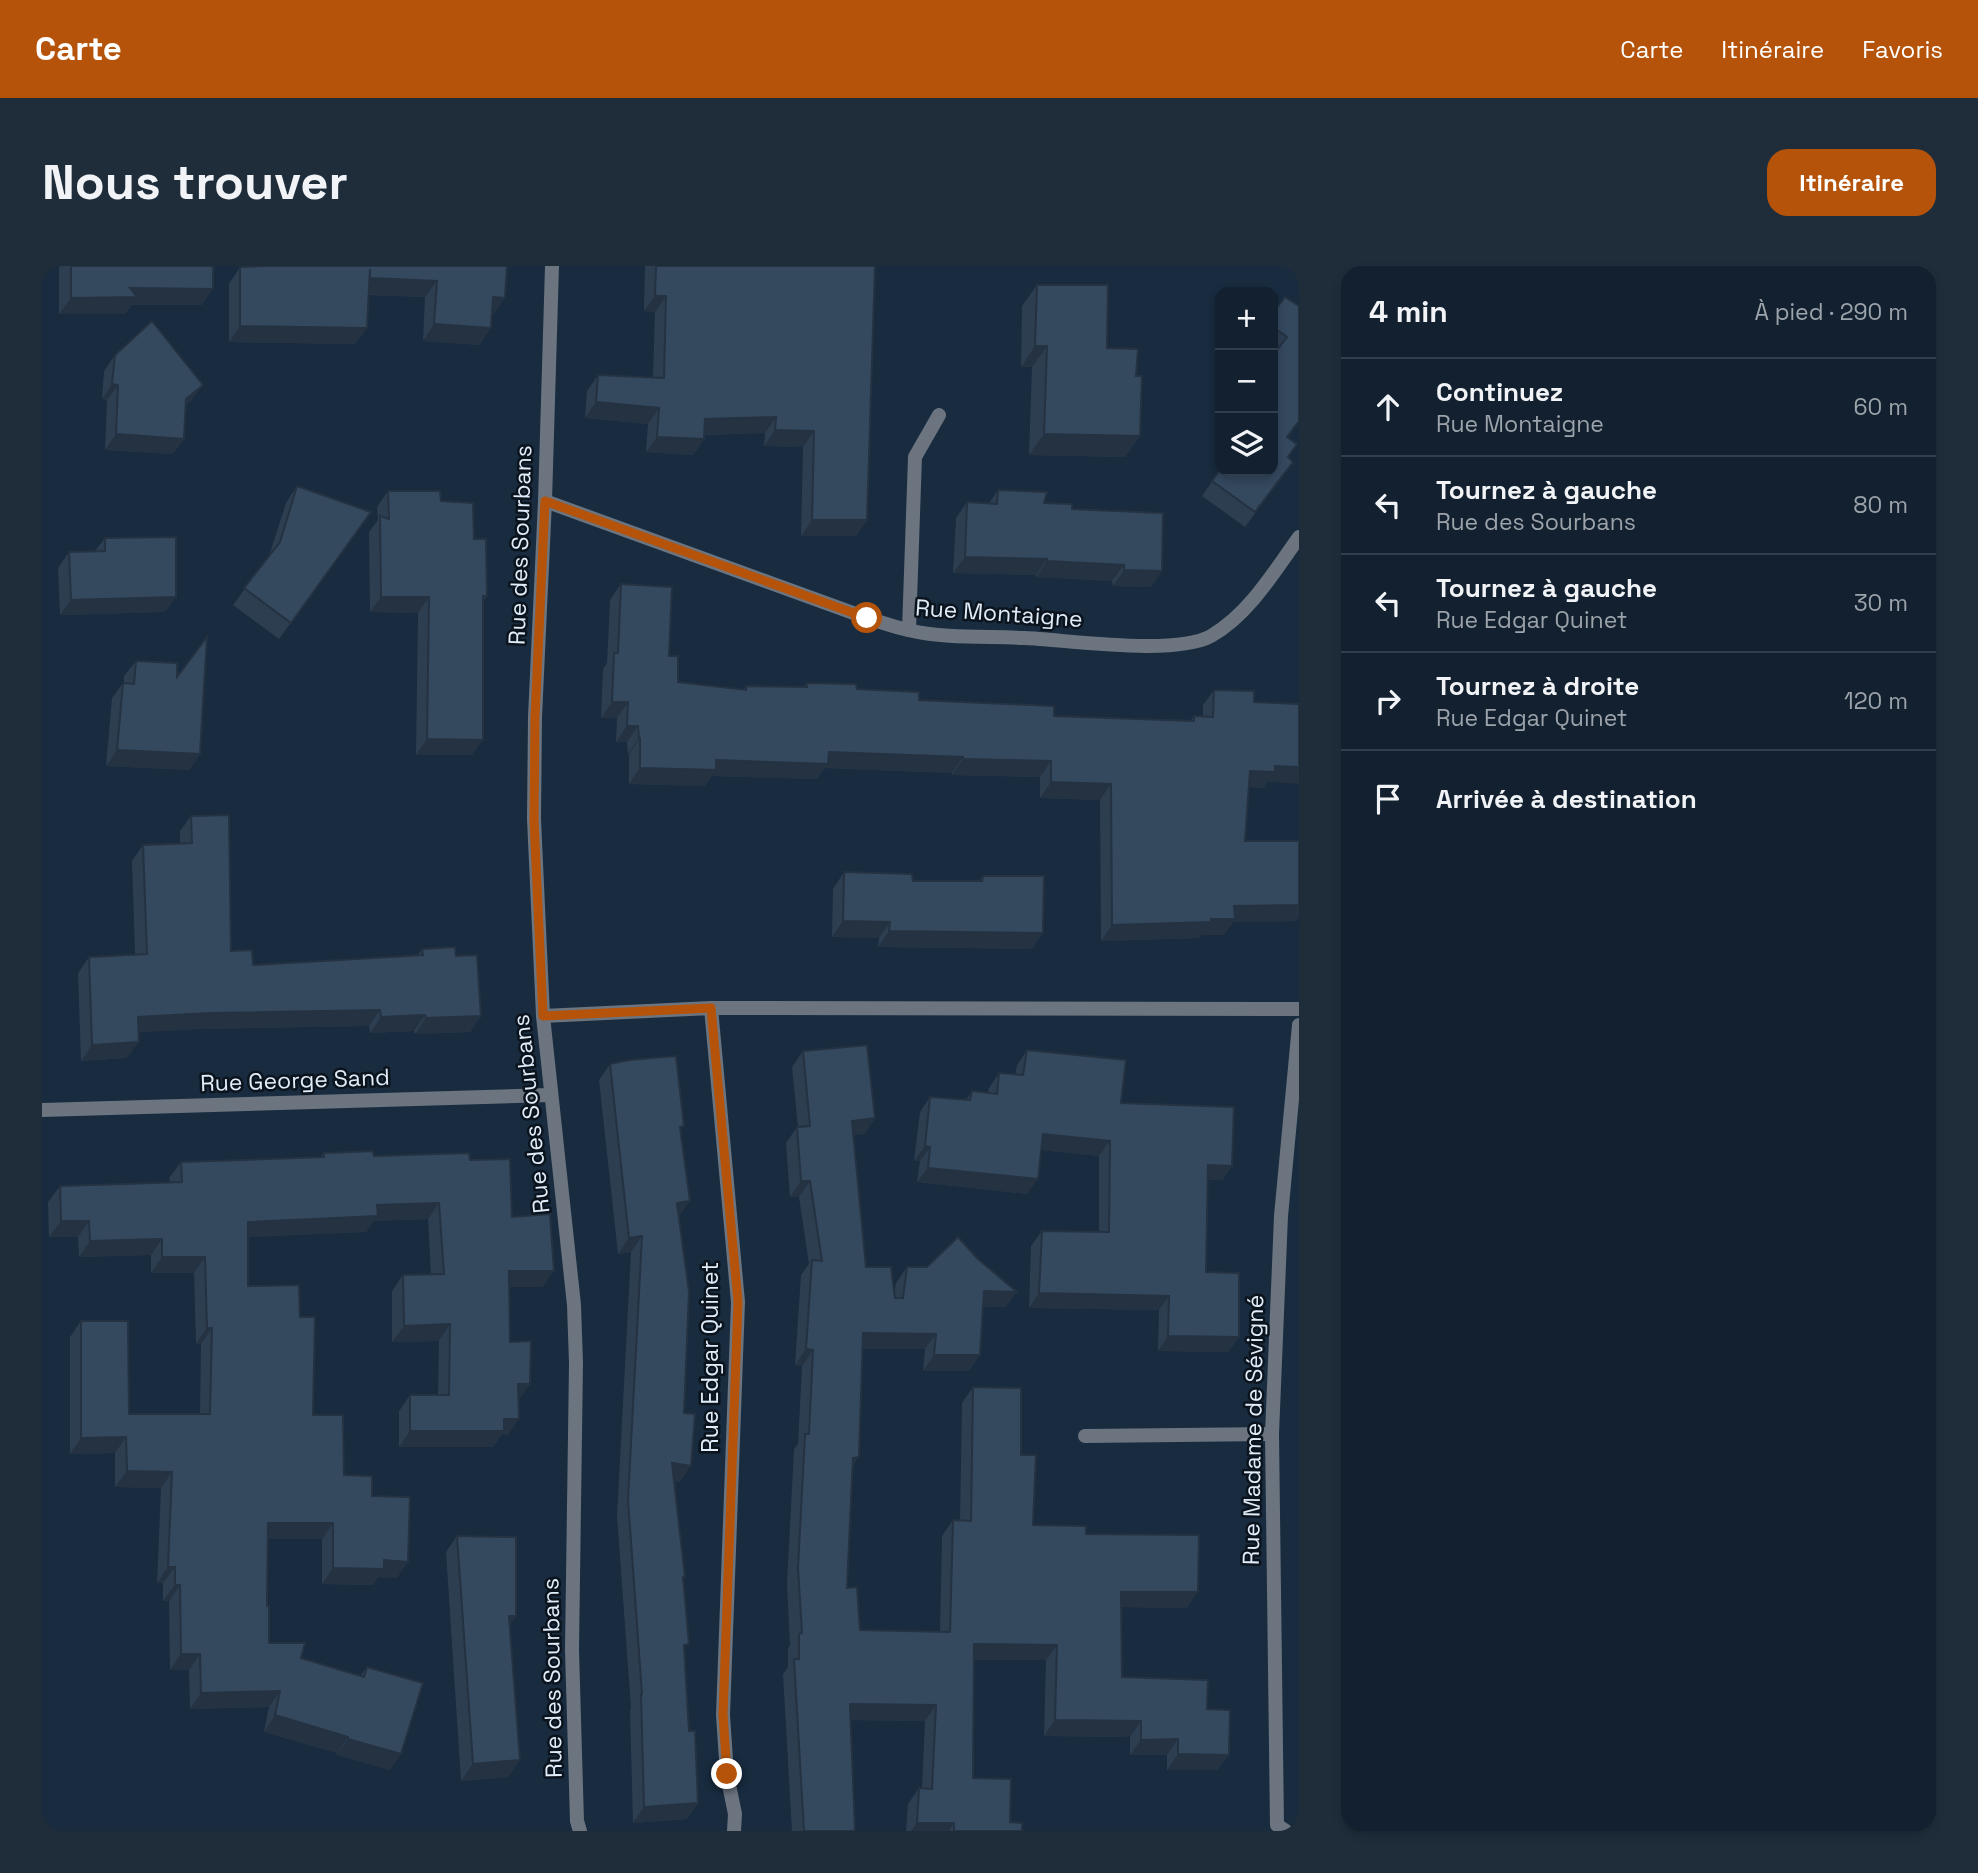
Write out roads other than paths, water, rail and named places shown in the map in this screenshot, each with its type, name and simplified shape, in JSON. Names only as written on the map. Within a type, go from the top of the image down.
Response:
[{"type":"street","name":"Rue des Sourbans","points":[[552,266],[535,717],[534,820],[543,1016],[574,1305],[576,1352],[572,1650],[580,1831]]},
{"type":"street","points":[[909,630],[915,457],[939,415]]},
{"type":"street","name":"Rue Montaigne","points":[[545,501],[854,613],[909,630],[950,635],[1149,646],[1179,645],[1208,638],[1235,620],[1298,541]]},
{"type":"street","points":[[543,1016],[711,1008],[1299,1009]]},
{"type":"street","name":"Rue Edgar Quinet","points":[[711,1008],[738,1302],[723,1715],[727,1774],[736,1814],[734,1831]]},
{"type":"street","name":"Rue Madame de Sévigné","points":[[1277,1829],[1272,1434],[1281,1216],[1299,1025]]},
{"type":"street","name":"Rue George Sand","points":[[42,1110],[550,1095]]},
{"type":"street","points":[[1086,1436],[1272,1434]]}]
